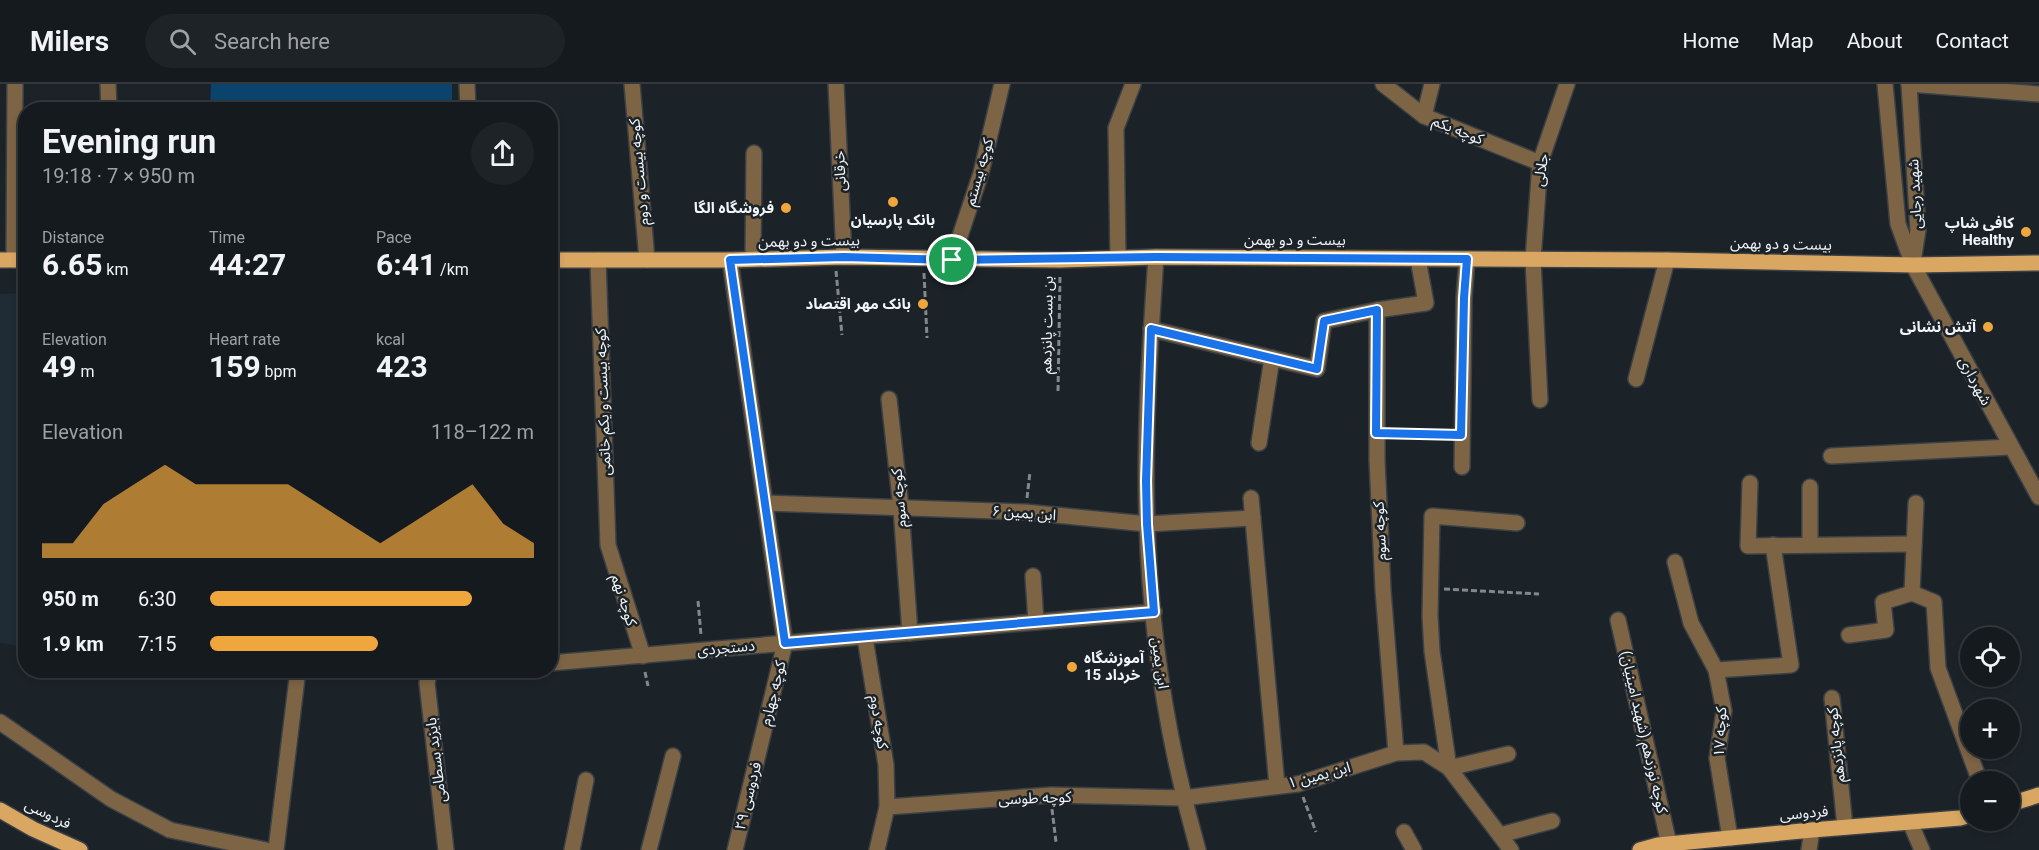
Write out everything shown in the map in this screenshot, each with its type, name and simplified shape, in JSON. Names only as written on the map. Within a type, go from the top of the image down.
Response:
[{"type":"main road","name":"بیست و دو بهمن","points":[[558,260],[839,258],[1060,260],[1156,257],[1667,260],[1913,265],[2039,263]]},
{"type":"main road","points":[[2020,801],[2039,795]]},
{"type":"main road","name":"فردوسی","points":[[0,810],[33,829],[80,850]]},
{"type":"main road","name":"فردوسی","points":[[1640,850],[1669,844],[1702,845],[1730,838],[1960,818]]},
{"type":"street","points":[[13,260],[15,84]]},
{"type":"street","points":[[108,84],[109,102]]},
{"type":"street","points":[[467,84],[468,102]]},
{"type":"street","name":"کوچه بیست و دوم","points":[[632,84],[647,260]]},
{"type":"street","name":"خرقانی","points":[[836,84],[839,258]]},
{"type":"street","name":"کوچه بیستم","points":[[952,260],[981,173],[1002,84]]},
{"type":"street","points":[[1118,258],[1116,128],[1132,84]]},
{"type":"street","name":"کوچه یکم","points":[[1383,84],[1424,116],[1540,163]]},
{"type":"street","points":[[1424,116],[1432,84]]},
{"type":"street","name":"جلالی","points":[[1540,400],[1533,260],[1540,163],[1567,84]]},
{"type":"street","name":"شهید رجایی","points":[[1885,84],[1898,224],[1913,265]]},
{"type":"street","points":[[1909,84],[2039,94]]},
{"type":"street","name":"شهید رجایی","points":[[1909,84],[1918,230],[1913,265]]},
{"type":"street","points":[[753,153],[753,259]]},
{"type":"street","name":"ابن یمین","points":[[1156,257],[1151,329],[1146,481],[1147,524],[1154,612],[1166,703],[1183,798],[1198,850]]},
{"type":"street","points":[[1151,329],[1317,369],[1324,321],[1426,303],[1418,259]]},
{"type":"street","points":[[1462,467],[1464,298],[1467,259]]},
{"type":"street","name":"کوچه بیست و یکم خاتمی","points":[[598,260],[608,545]]},
{"type":"street","points":[[730,260],[785,643]]},
{"type":"street","points":[[1636,380],[1667,260]]},
{"type":"street","name":"شهرداری","points":[[1913,265],[2039,497]]},
{"type":"street","name":"کوچه سوم","points":[[1377,310],[1376,433],[1383,590],[1396,753]]},
{"type":"street","points":[[1259,443],[1272,358]]},
{"type":"street","name":"کوچه سوم","points":[[890,399],[910,633]]},
{"type":"street","points":[[1831,456],[2011,447]]},
{"type":"street","points":[[1750,483],[1748,546],[1914,544]]},
{"type":"street","points":[[1810,487],[1810,545]]},
{"type":"street","points":[[1251,498],[1277,786]]},
{"type":"street","points":[[1912,593],[1916,502]]},
{"type":"street","points":[[765,503],[901,508]]},
{"type":"street","name":"ابن یمین ۶","points":[[901,508],[1025,512],[1147,524],[1252,518]]},
{"type":"street","points":[[1511,850],[1449,768],[1432,651],[1432,516],[1517,523]]},
{"type":"street","name":"کوچه نهم","points":[[608,545],[642,656]]},
{"type":"street","points":[[1716,670],[1791,665],[1773,546]]},
{"type":"street","name":"۱۷ کوچه","points":[[1675,562],[1691,623],[1716,670],[1724,711],[1717,758],[1730,838]]},
{"type":"street","points":[[1033,576],[1036,622]]},
{"type":"street","points":[[1849,635],[1886,630],[1883,602],[1912,593],[1934,602],[1938,668],[1976,771]]},
{"type":"street","name":"دستجردی","points":[[558,662],[1154,612]]},
{"type":"street","name":"کوچه نوزدهم (شهید امینیان)","points":[[1618,620],[1669,844]]},
{"type":"street","name":"کوچه دوم","points":[[866,638],[886,765],[887,807],[877,850]]},
{"type":"street","name":"کوچه چهارم","points":[[761,742],[785,643]]},
{"type":"street","points":[[276,850],[297,678]]},
{"type":"street","name":"بایزید بسطامی","points":[[428,678],[446,850]]},
{"type":"street","name":"کوچه پانزدهم","points":[[1832,698],[1845,827]]},
{"type":"street","points":[[0,722],[111,799],[170,830],[266,850]]},
{"type":"street","name":"فردوسی ۲۹","points":[[735,850],[761,742]]},
{"type":"street","name":"ابن یمین ۱","points":[[1183,798],[1298,784],[1396,753],[1424,752],[1449,768]]},
{"type":"street","points":[[1449,768],[1508,754]]},
{"type":"street","points":[[650,850],[674,756]]},
{"type":"street","points":[[572,850],[586,780]]},
{"type":"street","name":"کوچه طوسی","points":[[887,807],[1051,795],[1183,798]]},
{"type":"street","points":[[1500,836],[1552,821]]},
{"type":"street","points":[[1910,822],[1922,850]]},
{"type":"street","points":[[1809,850],[1812,830]]},
{"type":"street","points":[[1404,832],[1414,850]]},
{"type":"path","points":[[839,258],[842,335]]},
{"type":"path","points":[[923,259],[927,338]]},
{"type":"path","name":"بن بست پانزدهم","points":[[1058,391],[1060,260]]},
{"type":"path","points":[[1376,433],[1461,435]]},
{"type":"path","points":[[1025,512],[1030,472]]},
{"type":"path","points":[[1431,588],[1539,594]]},
{"type":"path","points":[[698,601],[702,651]]},
{"type":"path","points":[[1298,784],[1316,832]]},
{"type":"path","points":[[1051,795],[1056,842]]},
{"type":"shaded area","points":[[211,84],[452,84],[452,102],[210,102]]},
{"type":"shaded area","points":[[18,293],[18,646],[0,643],[0,294]]},
{"type":"place","name":"بانک پارسیان","points":[[893,202]]},
{"type":"place","name":"فروشگاه الگا","points":[[786,208]]},
{"type":"place","name":"کافی شاپ Healthy","points":[[2026,232]]},
{"type":"place","name":"بانک مهر اقتصاد","points":[[923,304]]},
{"type":"place","name":"آتش نشانی","points":[[1988,327]]},
{"type":"place","name":"آموزشگاه 15 خرداد","points":[[1072,667]]},
{"type":"route","points":[[844,257],[952,260],[1156,257],[1467,259],[1461,435],[1376,433],[1377,310],[1324,321],[1317,369],[1151,329],[1146,481],[1154,612],[785,643],[730,260],[844,257]]}]
